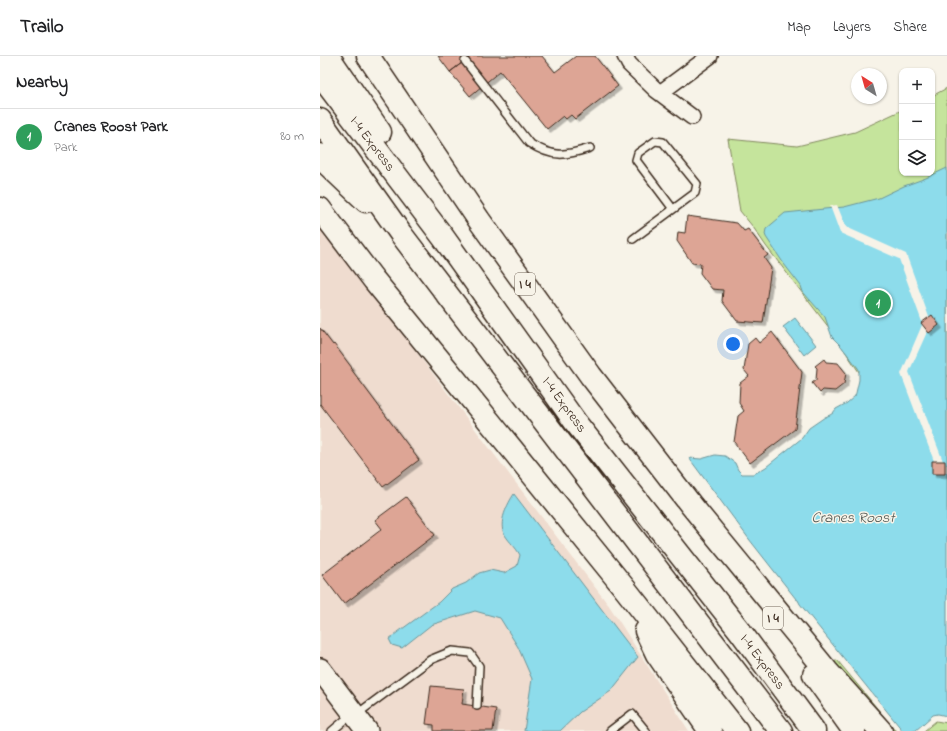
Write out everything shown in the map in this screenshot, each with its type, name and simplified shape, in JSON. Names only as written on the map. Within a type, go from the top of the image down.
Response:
[{"type":"highway","points":[[328,56],[425,196],[443,237]]},
{"type":"highway","name":"I 4","points":[[368,56],[479,220],[591,376],[691,505],[854,731]]},
{"type":"highway","name":"I-4 Express","points":[[320,76],[443,237],[576,422],[740,631],[814,731]]},
{"type":"highway","name":"I-4 Express","points":[[320,120],[401,234],[781,731]]},
{"type":"highway","points":[[320,155],[401,234]]},
{"type":"highway","points":[[320,209],[374,280],[626,590],[737,731]]},
{"type":"highway","points":[[691,505],[827,671],[881,731]]},
{"type":"highway","points":[[626,590],[657,654],[710,731]]},
{"type":"main road","points":[[320,670],[359,720]]},
{"type":"street","points":[[625,56],[629,64],[660,93],[692,117]]},
{"type":"street","points":[[660,93],[710,56]]},
{"type":"lane","points":[[465,61],[529,143],[542,150],[558,155],[571,154],[590,148]]},
{"type":"lane","points":[[633,238],[673,209],[695,193],[697,184],[663,142],[655,141],[638,154],[636,160],[673,209]]},
{"type":"lane","points":[[332,731],[359,720],[430,660],[452,651],[470,653],[480,666],[477,706]]},
{"type":"lane","points":[[610,731],[632,714],[646,731]]},
{"type":"shaded area","points":[[320,225],[610,607],[689,731],[376,731],[320,658]]},
{"type":"shaded area","points":[[320,680],[359,731],[320,731]]},
{"type":"green space","points":[[947,88],[947,509],[830,329],[740,211],[728,139],[797,146],[855,132],[899,111],[899,176],[935,176],[935,94]]},
{"type":"green space","points":[[837,660],[896,731],[890,731],[827,661]]},
{"type":"green space","points":[[936,721],[947,723],[947,731],[924,731]]},
{"type":"water","name":"Cranes Roost","points":[[947,168],[947,716],[938,714],[933,715],[915,731],[903,731],[877,699],[877,697],[875,697],[796,599],[689,458],[701,459],[715,455],[725,456],[735,463],[738,470],[742,474],[754,474],[766,467],[802,438],[809,428],[833,413],[836,409],[847,403],[855,396],[859,380],[858,368],[832,337],[825,317],[803,292],[801,286],[784,264],[766,237],[766,229],[785,213],[844,207],[879,198],[904,186],[930,176],[935,176],[935,174]]},
{"type":"water","points":[[795,318],[816,345],[804,355],[783,327]]},
{"type":"water","points":[[514,494],[638,657],[611,691],[580,712],[560,731],[524,731],[532,679],[518,647],[500,618],[475,611],[431,625],[402,648],[392,645],[389,639],[439,602],[452,589],[466,583],[479,573],[490,570],[504,573],[517,566],[520,555],[505,535],[502,525],[506,508]]},
{"type":"pier","points":[[837,205],[846,227],[906,254],[929,317],[932,315],[939,325],[929,333],[927,332],[909,372],[943,461],[945,461],[945,464],[947,465],[947,473],[945,472],[945,474],[932,474],[932,461],[934,461],[901,374],[922,322],[899,259],[840,233],[830,206]]},
{"type":"building","points":[[438,56],[471,56],[450,72]]},
{"type":"building","points":[[471,56],[542,56],[555,72],[576,56],[595,56],[618,86],[575,119],[571,115],[566,119],[563,116],[547,129],[500,71],[470,96],[450,72]]},
{"type":"building","points":[[687,216],[737,223],[744,231],[748,229],[768,255],[764,258],[771,268],[763,323],[737,321],[722,301],[723,290],[712,289],[700,273],[701,264],[692,263],[677,241],[678,232],[685,233]]},
{"type":"building","points":[[932,315],[939,325],[929,333],[921,323]]},
{"type":"building","points":[[320,328],[352,368],[351,369],[419,460],[383,487],[320,404]]},
{"type":"building","points":[[772,332],[802,372],[795,429],[750,463],[734,442],[738,416],[744,411],[739,403],[740,383],[749,376],[744,370],[748,344],[755,338],[759,343]]},
{"type":"building","points":[[824,359],[826,362],[838,363],[846,373],[844,384],[835,391],[823,390],[820,393],[812,383],[816,380],[817,368],[815,366]]},
{"type":"building","points":[[932,461],[945,461],[945,474],[932,474]]},
{"type":"building","points":[[406,497],[435,535],[344,604],[322,575],[382,529],[375,520]]},
{"type":"building","points":[[431,686],[464,689],[462,704],[496,709],[493,731],[434,731],[434,725],[426,724]]},
{"type":"place","name":"Cranes Roost Park","points":[[878,303]]}]
